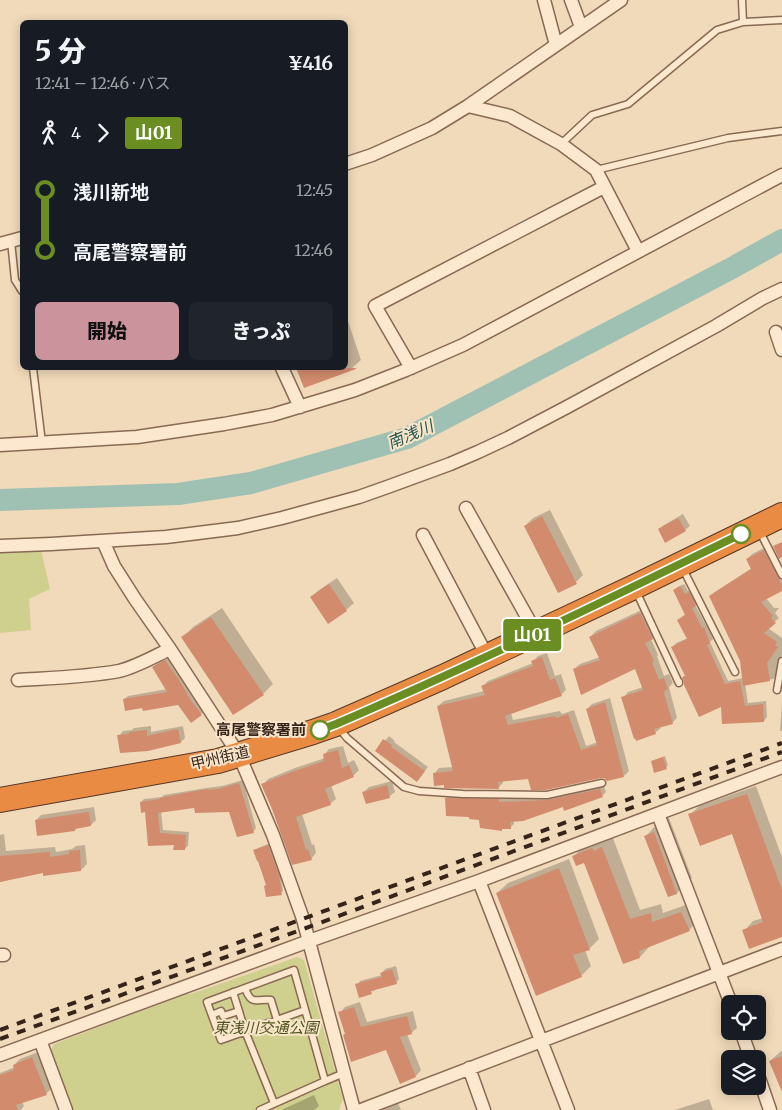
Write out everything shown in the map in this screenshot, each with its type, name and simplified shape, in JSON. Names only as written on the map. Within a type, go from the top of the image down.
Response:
[{"type":"highway","name":"甲州街道","points":[[0,800],[211,762],[336,724],[487,656],[782,515]]},
{"type":"street","points":[[544,0],[556,45]]},
{"type":"street","points":[[572,0],[580,27]]},
{"type":"street","points":[[348,161],[372,155],[432,128],[468,106],[621,0]]},
{"type":"street","points":[[468,106],[510,116],[561,144],[596,170],[638,251]]},
{"type":"street","points":[[0,445],[137,437],[272,415],[355,390],[463,345],[782,175]]},
{"type":"street","points":[[411,368],[375,306],[604,187]]},
{"type":"street","points":[[0,546],[166,537],[238,528],[324,508],[390,486],[478,452],[508,438],[782,289]]},
{"type":"street","points":[[779,331],[782,350]]},
{"type":"street","points":[[283,370],[300,407]]},
{"type":"street","points":[[466,508],[536,633]]},
{"type":"street","points":[[423,535],[487,656]]},
{"type":"street","points":[[104,541],[114,566],[239,755],[273,835],[303,919],[354,1110]]},
{"type":"street","points":[[18,680],[87,675],[121,670],[170,649]]},
{"type":"street","points":[[0,1055],[309,941],[479,881],[782,768]]},
{"type":"street","points":[[658,814],[728,995]]},
{"type":"street","points":[[479,881],[568,1110]]},
{"type":"street","points":[[361,1110],[782,949]]},
{"type":"street","points":[[40,1040],[66,1110]]},
{"type":"street","points":[[469,1068],[484,1110]]},
{"type":"street","points":[[765,1095],[770,1110]]},
{"type":"lane","points":[[742,0],[743,22]]},
{"type":"lane","points":[[561,144],[592,115],[628,104],[717,30],[743,22],[782,20]]},
{"type":"lane","points":[[596,170],[728,138],[782,131]]},
{"type":"lane","points":[[11,241],[15,280],[20,288]]},
{"type":"lane","points":[[33,370],[42,443]]},
{"type":"lane","points":[[758,526],[782,575]]},
{"type":"lane","points":[[680,564],[735,672]]},
{"type":"lane","points":[[634,587],[679,684],[679,682]]},
{"type":"lane","points":[[777,690],[782,661]]},
{"type":"lane","points":[[336,724],[347,738],[404,787],[419,792],[547,795],[602,783]]},
{"type":"lane","points":[[305,1010],[221,1040],[208,1002],[294,970],[325,1081]]},
{"type":"lane","points":[[245,988],[248,997],[253,1000],[271,1000],[277,1020]]},
{"type":"lane","points":[[233,992],[245,1031],[274,1103]]},
{"type":"lane","points":[[212,1015],[222,1012],[223,1016],[239,1011]]},
{"type":"lane","points":[[260,1110],[344,1073]]},
{"type":"green space","points":[[41,550],[50,589],[29,599],[31,630],[0,633],[0,552]]},
{"type":"green space","name":"東浅川交通公園","points":[[297,957],[304,960],[343,1099],[339,1110],[73,1110],[51,1051],[54,1044],[187,994]]},
{"type":"building","points":[[348,368],[356,368],[356,369],[304,388],[297,370],[348,370]]},
{"type":"building","points":[[542,516],[577,584],[558,593],[524,526]]},
{"type":"building","points":[[678,518],[686,531],[665,543],[658,529]]},
{"type":"building","points":[[782,542],[782,557],[779,559],[773,546]]},
{"type":"building","points":[[764,550],[782,585],[782,591],[761,602],[773,616],[771,618],[776,623],[764,633],[777,642],[775,645],[778,647],[767,663],[770,681],[743,686],[740,661],[709,596],[751,569],[746,559]]},
{"type":"building","points":[[329,584],[347,611],[328,624],[310,597]]},
{"type":"building","points":[[680,586],[685,594],[689,592],[694,601],[696,606],[692,608],[702,628],[704,627],[710,643],[707,645],[725,684],[740,681],[745,706],[763,704],[764,722],[722,724],[721,707],[699,717],[684,685],[682,677],[685,676],[671,647],[687,639],[677,620],[685,615],[673,590]]},
{"type":"building","points":[[640,613],[653,639],[645,643],[654,661],[652,662],[659,680],[664,678],[668,689],[664,693],[673,724],[654,729],[656,734],[636,741],[621,697],[643,690],[635,669],[581,695],[573,669],[600,660],[589,637]]},
{"type":"building","points":[[211,617],[264,695],[233,715],[181,637]]},
{"type":"building","points":[[542,657],[550,680],[555,678],[562,696],[505,716],[508,725],[555,716],[556,718],[568,714],[581,750],[597,745],[586,709],[605,702],[624,777],[607,781],[601,778],[546,790],[531,790],[528,779],[498,782],[499,789],[444,788],[444,785],[434,786],[433,773],[453,771],[437,706],[485,695],[481,686],[533,666],[531,661]]},
{"type":"building","points":[[165,660],[202,715],[191,723],[178,705],[143,711],[142,708],[125,711],[123,699],[167,692],[152,667]]},
{"type":"building","points":[[178,729],[181,743],[148,751],[120,753],[117,735],[147,730],[147,736]]},
{"type":"building","points":[[383,739],[392,745],[391,747],[425,771],[417,782],[375,751]]},
{"type":"building","points":[[338,750],[342,768],[349,765],[354,777],[325,789],[331,805],[296,817],[306,850],[308,849],[312,860],[292,865],[261,784],[324,761],[323,754]]},
{"type":"building","points":[[663,757],[667,769],[654,773],[651,761]]},
{"type":"building","points":[[239,783],[254,833],[237,837],[229,812],[195,813],[194,808],[158,813],[160,833],[186,835],[185,850],[173,850],[174,845],[148,846],[145,812],[141,813],[140,802],[201,790],[218,789]]},
{"type":"building","points":[[387,785],[390,798],[366,804],[362,792]]},
{"type":"building","points":[[600,789],[603,797],[564,811],[563,807],[523,821],[510,822],[511,829],[502,829],[502,831],[480,828],[479,820],[469,819],[469,817],[446,816],[445,798],[499,799],[499,802],[547,800]]},
{"type":"building","points":[[747,794],[782,890],[782,937],[749,949],[742,930],[763,922],[732,834],[700,846],[688,814]]},
{"type":"building","points":[[89,812],[91,826],[75,829],[75,831],[37,836],[35,820]]},
{"type":"building","points":[[654,832],[677,894],[668,897],[644,836]]},
{"type":"building","points":[[268,845],[279,875],[282,895],[266,897],[264,886],[266,885],[253,850]]},
{"type":"building","points":[[602,847],[630,919],[651,913],[652,922],[681,912],[690,931],[639,951],[640,958],[623,964],[584,863],[576,866],[572,856],[592,848],[594,851]]},
{"type":"building","points":[[80,850],[81,871],[43,876],[43,873],[0,882],[0,856],[50,852],[50,857],[69,854],[69,851]]},
{"type":"building","points":[[559,868],[590,950],[573,955],[582,977],[536,996],[496,893]]},
{"type":"building","points":[[392,969],[397,984],[371,991],[372,994],[359,998],[355,984],[382,977],[380,973]]},
{"type":"building","points":[[354,1007],[361,1027],[407,1016],[412,1034],[400,1037],[416,1077],[400,1084],[386,1050],[351,1062],[338,1012]]},
{"type":"building","points":[[782,1056],[782,1092],[769,1061]]},
{"type":"building","points":[[32,1057],[47,1095],[16,1105],[18,1110],[0,1110],[0,1075],[14,1070],[13,1065]]},
{"type":"waterway","name":"南浅川","points":[[0,500],[178,494],[251,483],[407,438],[782,240]]},
{"type":"railway","points":[[0,1030],[782,743]]},
{"type":"railway","points":[[0,1039],[782,752]]},
{"type":"bus line","name":"山01","points":[[320,730],[443,677],[741,534]]},
{"type":"place","name":"高尾警察署前","points":[[320,730]]}]
